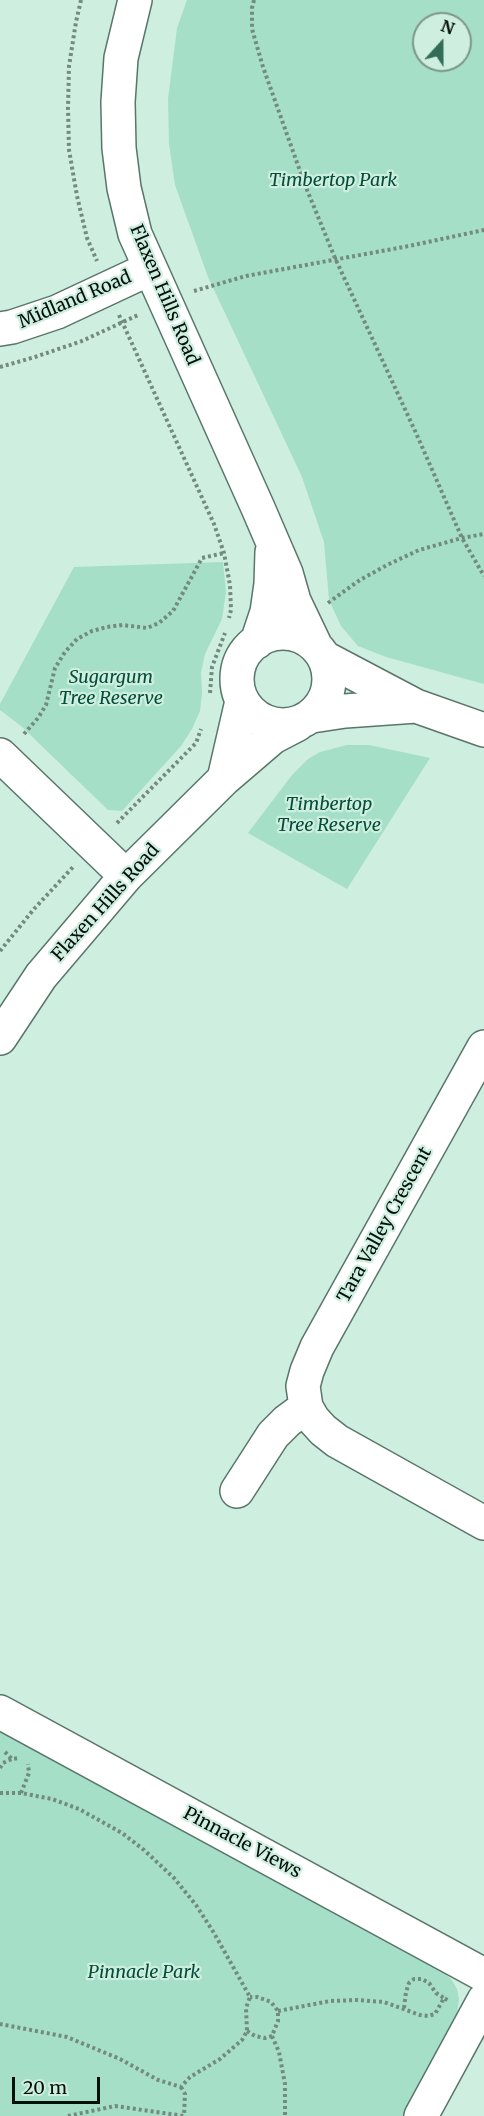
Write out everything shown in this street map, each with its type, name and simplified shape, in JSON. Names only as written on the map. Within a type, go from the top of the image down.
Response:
[{"type":"street","name":"Flaxen Hills Road","points":[[135,0],[122,58],[118,102],[119,148],[124,188],[135,234],[286,573],[294,600],[320,652]]},
{"type":"street","name":"Midland Road","points":[[0,328],[12,327],[57,312],[149,269]]},
{"type":"street","name":"Flaxen Hills Road","points":[[257,642],[267,612],[271,584],[272,542]]},
{"type":"street","points":[[416,706],[345,711],[285,726],[266,722],[250,711],[242,701],[237,675],[240,662],[257,642],[281,633],[294,634],[306,639],[320,652],[416,706],[484,730]]},
{"type":"street","points":[[305,720],[321,707],[330,683],[329,670],[320,652]]},
{"type":"street","points":[[224,779],[242,701]]},
{"type":"street","name":"Flaxen Hills Road","points":[[0,1038],[41,976],[126,876],[224,779],[273,737],[305,720]]},
{"type":"street","points":[[12,745],[95,845],[126,876]]},
{"type":"street","name":"Tara Valley Crescent","points":[[306,1407],[303,1386],[317,1347],[484,1047]]},
{"type":"street","points":[[237,1491],[273,1435],[287,1420],[306,1407],[323,1431],[338,1441],[484,1523]]},
{"type":"street","name":"Pinnacle Views","points":[[0,1712],[484,1975]]},
{"type":"street","points":[[421,2116],[480,2007]]},
{"type":"path","points":[[81,0],[69,66],[69,150],[87,238],[109,287],[121,322],[214,524],[224,553],[230,585],[229,621]]},
{"type":"path","points":[[255,0],[252,8],[252,29],[263,67],[305,185],[335,258],[462,538],[484,576]]},
{"type":"path","points":[[165,302],[199,289],[246,276],[484,230]]},
{"type":"path","points":[[326,605],[342,591],[419,550],[484,534]]},
{"type":"path","points":[[12,745],[38,718],[46,705],[56,668],[65,652],[77,639],[106,627],[123,625],[147,628],[159,622],[172,611],[202,558],[224,553]]},
{"type":"path","points":[[209,700],[212,667],[225,632]]},
{"type":"path","points":[[0,951],[34,909],[196,743],[204,722]]},
{"type":"path","points":[[0,1748],[12,1759]]},
{"type":"path","points":[[0,1768],[3,1763],[19,1758],[29,1765],[29,1773],[21,1793]]},
{"type":"path","points":[[0,1793],[21,1793],[52,1799],[79,1809],[122,1833],[174,1878],[196,1905],[214,1933],[250,1997],[271,2002],[278,2011],[278,2021],[272,2036],[279,2052],[285,2084],[285,2116]]},
{"type":"path","points":[[404,2008],[409,1983],[414,1979],[422,1979],[429,1983],[436,1993],[444,1998],[480,2007]]},
{"type":"path","points":[[181,2087],[190,2077],[220,2059],[242,2040],[247,2031],[246,2008],[250,1997]]},
{"type":"path","points":[[278,2011],[330,2001],[357,2000],[384,2002],[428,2016],[435,2014],[444,1998]]},
{"type":"path","points":[[0,2024],[67,2037],[120,2059],[158,2080],[181,2087],[185,2094],[184,2116],[115,2106],[68,2116]]},
{"type":"path","points":[[247,2031],[255,2036],[265,2038],[272,2036]]},
{"type":"green space","name":"Timbertop Park","points":[[187,0],[484,0],[484,684],[386,657],[358,646],[341,626],[329,600],[324,542],[302,477],[208,277],[175,185],[169,144],[168,99],[177,28]]},
{"type":"green space","name":"Sugargum Tree Reserve","points":[[223,562],[226,592],[222,619],[205,654],[201,672],[200,711],[192,729],[181,746],[122,811],[108,810],[21,726],[0,710],[0,704],[74,567]]},
{"type":"green space","name":"Timbertop Tree Reserve","points":[[347,745],[369,745],[430,758],[347,889],[248,833],[292,775],[308,759],[320,752]]},
{"type":"green space","name":"Pinnacle Park","points":[[0,1731],[441,1970],[451,1979],[457,1989],[459,1999],[457,2015],[403,2116],[0,2116]]}]
